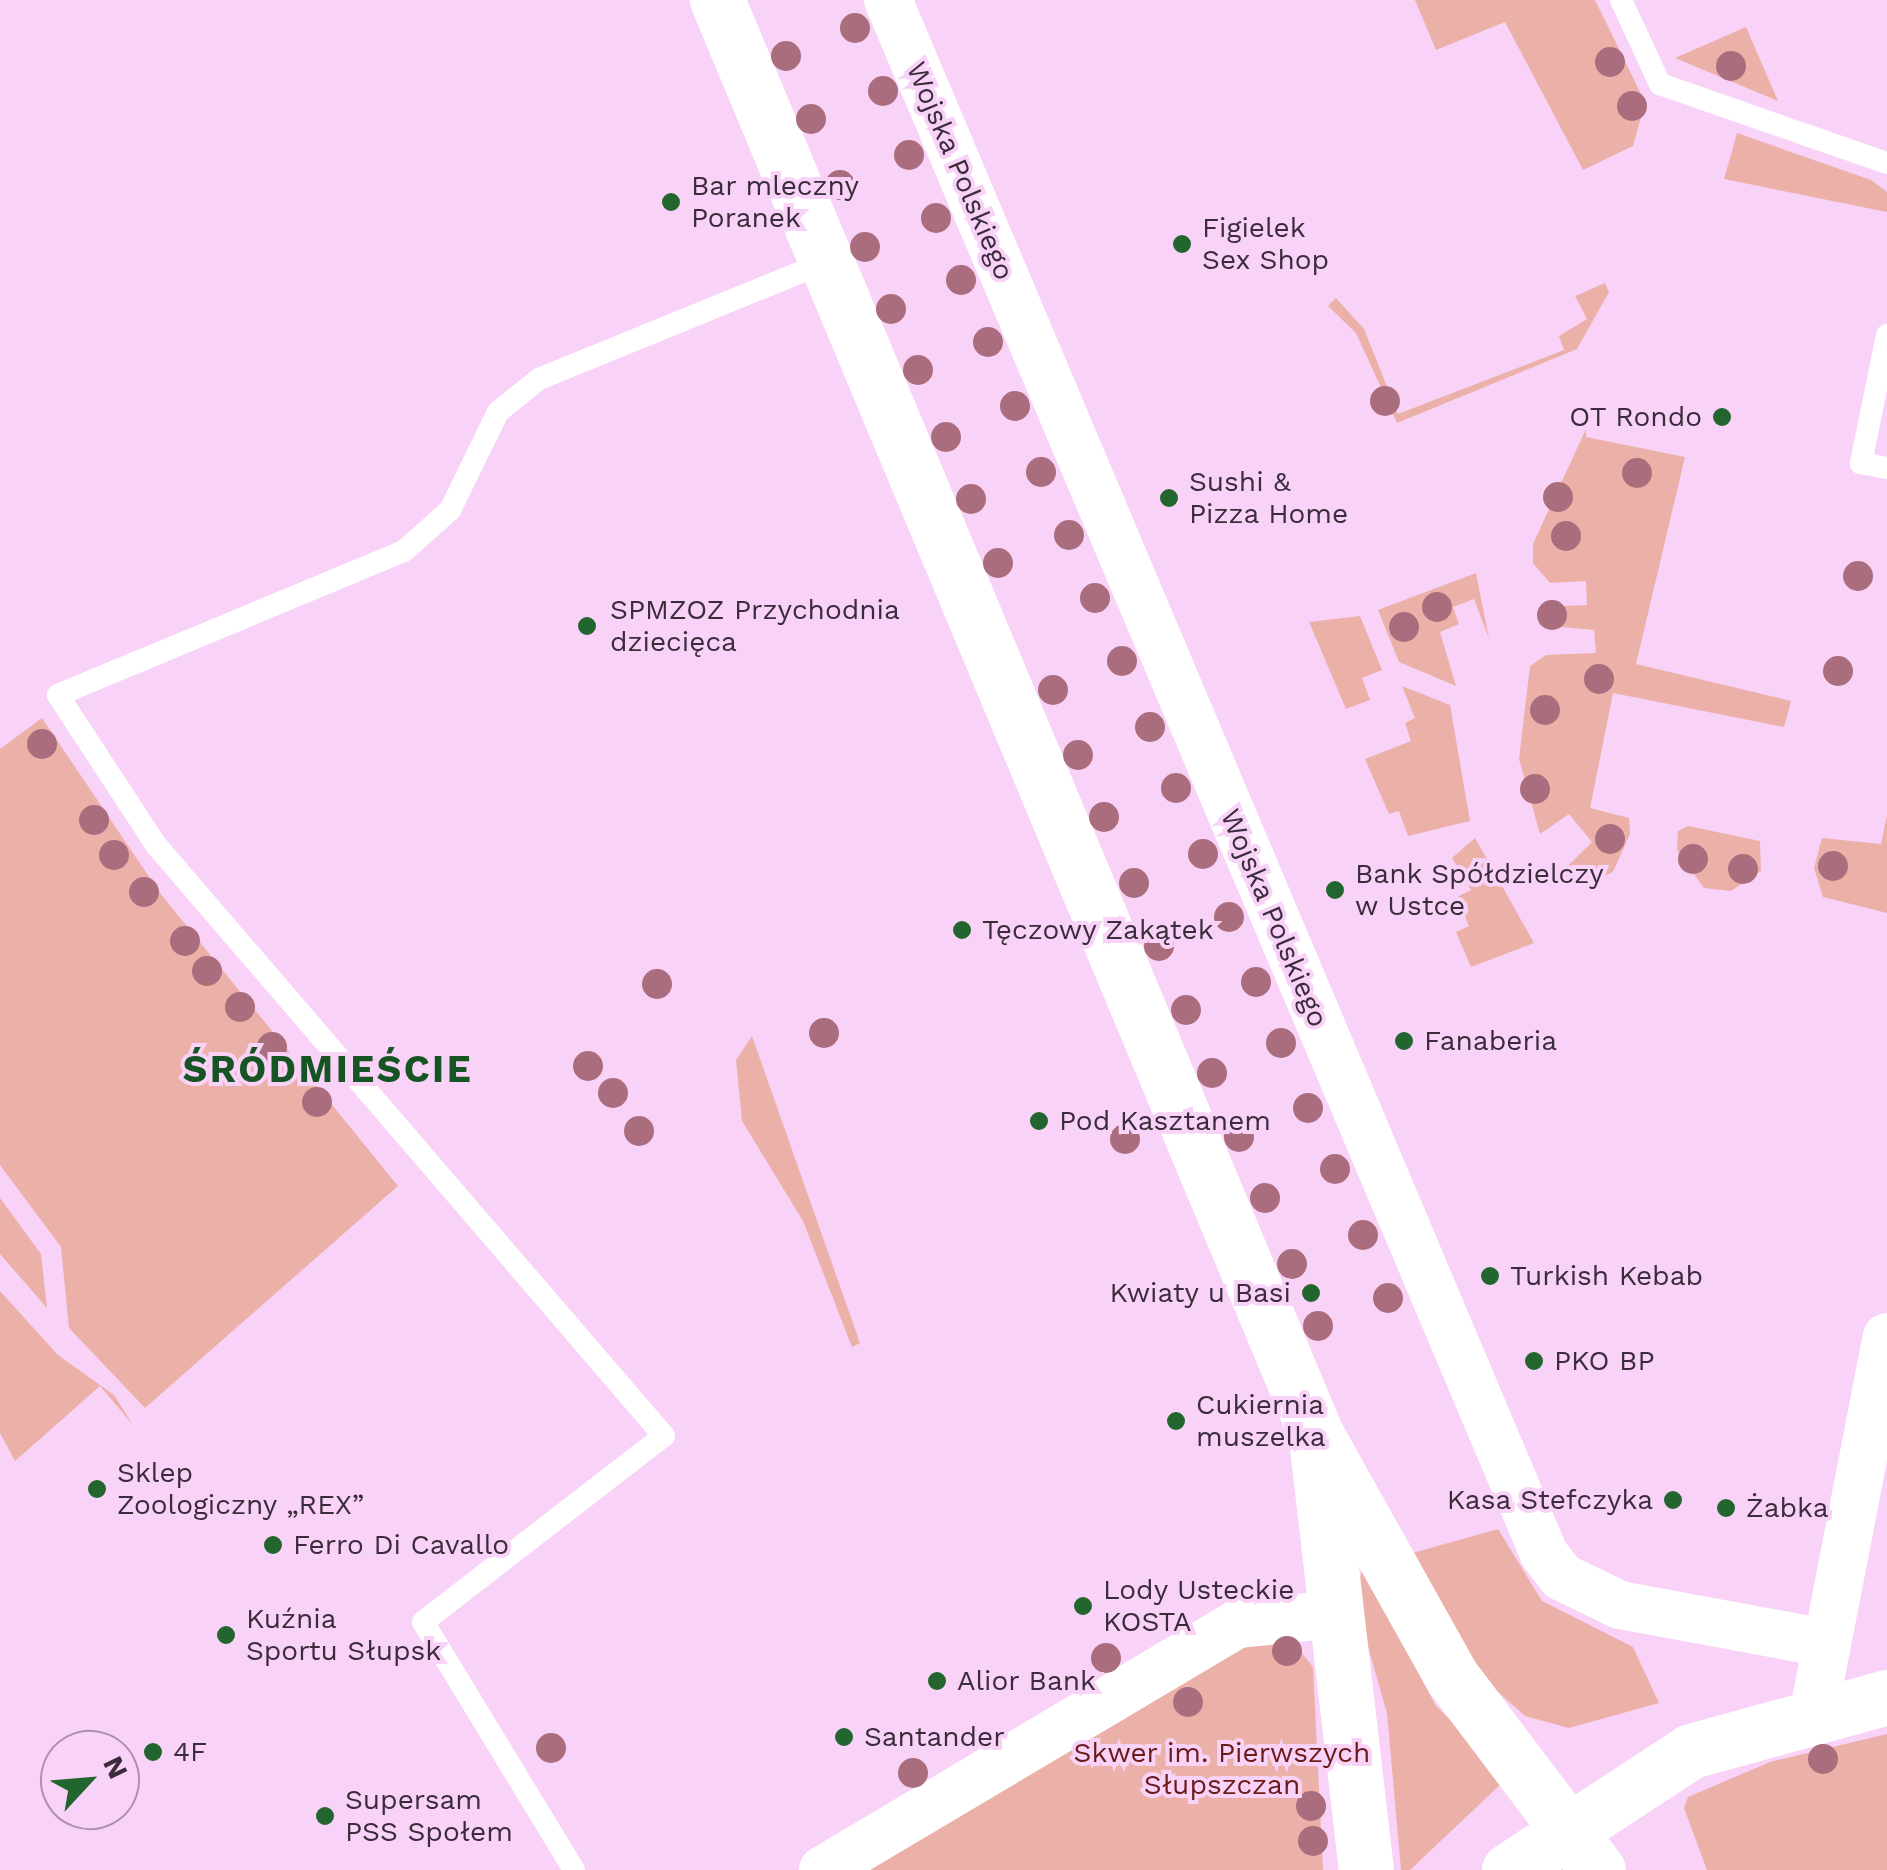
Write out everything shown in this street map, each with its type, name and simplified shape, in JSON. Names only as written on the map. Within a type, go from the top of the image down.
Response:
[{"type":"street","points":[[717,0],[1316,1434],[1452,1677],[1598,1870]]},
{"type":"street","name":"Wojska Polskiego","points":[[888,0],[1544,1554],[1562,1577],[1620,1605],[1826,1643]]},
{"type":"street","points":[[1814,1711],[1887,1337]]},
{"type":"street","points":[[1316,1434],[1366,1870]]},
{"type":"street","points":[[823,1870],[1237,1624],[1337,1614]]},
{"type":"street","points":[[1509,1870],[1567,1826],[1691,1751],[1814,1711],[1887,1697]]},
{"type":"lane","points":[[1620,0],[1660,84],[1887,164]]},
{"type":"lane","points":[[574,1870],[423,1622],[664,1436],[156,845],[58,695],[404,551],[450,510],[498,412],[539,379],[826,262]]},
{"type":"lane","points":[[1887,335],[1861,462],[1887,468]]},
{"type":"green space","points":[[1415,0],[1595,0],[1645,102],[1633,146],[1583,170],[1505,22],[1436,50]]},
{"type":"green space","points":[[1746,27],[1778,101],[1675,58]]},
{"type":"green space","points":[[1737,133],[1871,180],[1887,192],[1887,212],[1724,179]]},
{"type":"green space","points":[[1605,283],[1609,292],[1577,349],[1397,423],[1356,333],[1328,306],[1336,298],[1364,329],[1398,414],[1564,350],[1559,336],[1587,319],[1575,296]]},
{"type":"green space","points":[[1586,429],[1586,437],[1685,457],[1636,664],[1791,701],[1784,727],[1613,693],[1590,808],[1629,818],[1630,834],[1613,872],[1582,886],[1560,874],[1592,842],[1569,814],[1540,834],[1519,759],[1530,666],[1546,655],[1596,653],[1594,630],[1539,625],[1541,607],[1587,605],[1586,581],[1550,583],[1533,563],[1533,544]]},
{"type":"green space","points":[[1476,573],[1489,639],[1474,599],[1453,607],[1459,624],[1440,632],[1456,686],[1399,662],[1378,610]]},
{"type":"green space","points":[[1360,616],[1382,670],[1362,678],[1370,700],[1346,709],[1309,622]]},
{"type":"green space","points":[[1402,686],[1450,705],[1470,821],[1408,836],[1399,811],[1389,814],[1365,759],[1411,741],[1405,723],[1415,718]]},
{"type":"green space","points":[[42,718],[160,893],[398,1186],[145,1408],[69,1328],[61,1247],[0,1165],[0,749]]},
{"type":"green space","points":[[1887,815],[1887,913],[1823,897],[1814,868],[1822,838],[1881,844]]},
{"type":"green space","points":[[1688,826],[1760,841],[1761,871],[1731,891],[1704,888],[1677,850],[1678,831]]},
{"type":"green space","points":[[1475,838],[1534,943],[1471,967],[1456,932],[1469,926],[1457,897],[1471,890],[1452,858]]},
{"type":"green space","points":[[752,1036],[860,1343],[852,1347],[803,1221],[742,1121],[736,1060]]},
{"type":"green space","points":[[0,1198],[41,1254],[47,1308],[0,1254]]},
{"type":"green space","points":[[0,1291],[58,1355],[114,1395],[133,1425],[100,1386],[15,1461],[0,1433]]},
{"type":"green space","points":[[1498,1529],[1542,1601],[1633,1647],[1659,1703],[1569,1728],[1525,1716],[1487,1682],[1409,1554]]},
{"type":"green space","points":[[1363,1568],[1436,1706],[1492,1761],[1501,1784],[1410,1870],[1401,1870],[1387,1713],[1354,1598]]},
{"type":"green space","name":"Skwer im. Pierwszych Słupszczan","points":[[1256,1631],[1297,1647],[1313,1667],[1323,1870],[861,1870]]},
{"type":"green space","points":[[1887,1734],[1887,1870],[1707,1870],[1684,1808],[1688,1797],[1770,1762]]},
{"type":"place","name":"Bar mleczny Poranek","points":[[671,202]]},
{"type":"place","name":"Figielek Sex Shop","points":[[1182,244]]},
{"type":"place","name":"OT Rondo","points":[[1722,417]]},
{"type":"place","name":"Sushi & Pizza Home","points":[[1169,498]]},
{"type":"place","name":"SPMZOZ Przychodnia dziecięca","points":[[587,626]]},
{"type":"place","name":"Bank Spółdzielczy w Ustce","points":[[1335,890]]},
{"type":"place","name":"Tęczowy Zakątek","points":[[962,930]]},
{"type":"place","name":"Fanaberia","points":[[1404,1041]]},
{"type":"place","name":"Pod Kasztanem","points":[[1039,1121]]},
{"type":"place","name":"Turkish Kebab","points":[[1490,1276]]},
{"type":"place","name":"Kwiaty u Basi","points":[[1311,1293]]},
{"type":"place","name":"PKO BP","points":[[1534,1361]]},
{"type":"place","name":"Cukiernia muszelka","points":[[1176,1421]]},
{"type":"place","name":"Sklep Zoologiczny „REX”","points":[[97,1489]]},
{"type":"place","name":"Kasa Stefczyka","points":[[1673,1500]]},
{"type":"place","name":"Żabka","points":[[1726,1508]]},
{"type":"place","name":"Ferro Di Cavallo","points":[[273,1545]]},
{"type":"place","name":"Lody Usteckie KOSTA","points":[[1083,1606]]},
{"type":"place","name":"Kuźnia Sportu Słupsk","points":[[226,1635]]},
{"type":"place","name":"Alior Bank","points":[[937,1681]]},
{"type":"place","name":"Santander","points":[[844,1737]]},
{"type":"place","name":"4F","points":[[153,1752]]},
{"type":"place","name":"Supersam PSS Społem","points":[[325,1816]]},
{"type":"district","name":"ŚRÓDMIEŚCIE","points":[[328,1070]]}]
